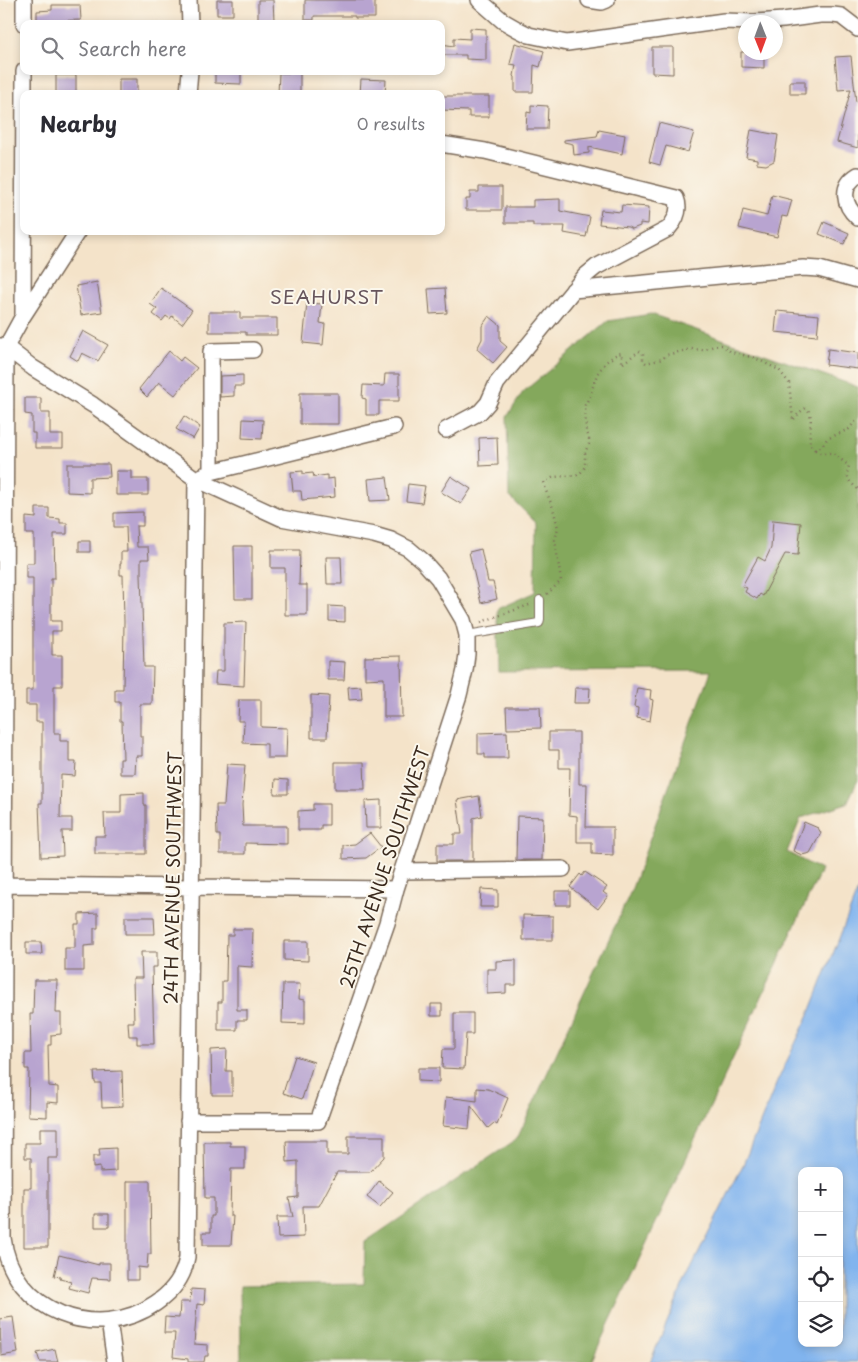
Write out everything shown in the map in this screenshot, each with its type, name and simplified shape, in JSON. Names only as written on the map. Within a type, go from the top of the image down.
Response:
[{"type":"street","points":[[24,0],[24,20]]},
{"type":"street","points":[[189,0],[190,20]]},
{"type":"street","points":[[479,0],[504,21],[517,29],[546,40],[567,43],[724,20],[738,21]]},
{"type":"street","points":[[589,0],[602,2],[607,0]]},
{"type":"street","points":[[783,20],[820,15],[841,16],[853,25]]},
{"type":"street","points":[[24,75],[24,90]]},
{"type":"street","points":[[188,90],[190,75]]},
{"type":"street","points":[[445,145],[486,151],[671,197],[678,204],[675,220],[668,229],[596,267],[585,276],[497,383],[488,402],[480,412],[446,430]]},
{"type":"street","points":[[858,175],[851,179],[847,185],[846,200],[849,209],[858,218]]},
{"type":"street","points":[[22,316],[23,235]]},
{"type":"street","points":[[75,235],[3,347],[3,1238],[8,1261],[22,1285],[35,1299],[67,1317],[83,1321],[109,1321],[115,1362]]},
{"type":"street","points":[[573,290],[803,268],[858,280]]},
{"type":"street","name":"25TH AVENUE SOUTHWEST","points":[[3,347],[92,405],[196,479],[281,518],[374,535],[409,548],[438,578],[463,620],[467,635],[465,670],[459,695],[402,870],[387,923],[318,1121],[188,1121]]},
{"type":"street","points":[[211,472],[211,351],[253,350]]},
{"type":"street","points":[[196,479],[211,472],[394,426]]},
{"type":"street","name":"24TH AVENUE SOUTHWEST","points":[[109,1321],[129,1317],[145,1310],[161,1299],[185,1270],[187,1257],[196,479]]},
{"type":"street","points":[[402,870],[563,869]]},
{"type":"street","points":[[3,883],[396,889]]},
{"type":"lane","points":[[467,635],[539,623],[543,617],[540,600]]},
{"type":"lane","points":[[532,609],[543,617]]},
{"type":"path","points":[[486,619],[506,614],[540,600],[561,581],[555,540],[558,528],[544,482],[554,477],[577,474],[585,467],[585,452],[589,444],[589,436],[586,430],[585,405],[597,374],[606,362],[617,354],[622,353],[622,364],[639,351],[643,352],[642,361],[646,363],[663,359],[666,355],[691,349],[704,350],[722,345],[731,352],[755,358],[779,370],[789,383],[793,420],[806,408],[811,414],[809,425],[811,433],[810,443],[820,453],[833,453],[849,466],[846,474],[857,488]]},
{"type":"path","points":[[815,450],[822,446],[827,439],[849,429],[858,418]]},
{"type":"green space","points":[[651,314],[858,387],[858,780],[847,803],[801,818],[787,852],[821,870],[591,1362],[241,1362],[240,1286],[364,1284],[365,1242],[517,1139],[631,891],[711,671],[499,672],[497,609],[535,592],[536,523],[509,496],[507,417],[523,392],[608,321]]},
{"type":"water","points":[[858,890],[858,1362],[650,1362],[686,1278],[743,1165],[777,1082],[811,1010]]},
{"type":"building","points":[[217,0],[233,0],[233,15],[217,15]]},
{"type":"building","points":[[258,0],[273,0],[274,20],[258,20]]},
{"type":"building","points":[[305,0],[375,0],[375,18],[314,16],[314,20],[305,20]]},
{"type":"building","points":[[52,5],[80,5],[81,20],[37,20],[37,11],[52,10]]},
{"type":"building","points":[[470,28],[486,29],[486,60],[466,59],[466,55],[445,55],[445,45],[454,46],[454,38],[470,39]]},
{"type":"building","points":[[515,43],[544,51],[540,67],[534,65],[533,92],[515,92],[514,76],[516,65],[510,64]]},
{"type":"building","points":[[652,47],[673,47],[673,74],[652,73]]},
{"type":"building","points":[[851,56],[856,102],[858,102],[858,148],[837,142],[851,89],[838,90],[835,57]]},
{"type":"building","points":[[741,60],[764,60],[764,68],[741,67]]},
{"type":"building","points":[[56,75],[76,75],[76,90],[56,90]]},
{"type":"building","points":[[215,75],[241,75],[241,84],[215,83]]},
{"type":"building","points":[[279,75],[300,75],[300,90],[278,90]]},
{"type":"building","points":[[119,79],[137,79],[137,90],[119,90]]},
{"type":"building","points":[[361,79],[386,80],[385,90],[360,90]]},
{"type":"building","points":[[790,81],[805,81],[805,94],[790,94]]},
{"type":"building","points":[[445,96],[489,96],[489,117],[469,117],[469,111],[445,110]]},
{"type":"building","points":[[531,105],[548,106],[547,129],[526,129],[527,112],[531,113]]},
{"type":"building","points":[[659,123],[694,132],[688,152],[666,146],[660,165],[649,162]]},
{"type":"building","points":[[599,130],[625,135],[622,154],[589,147],[589,153],[574,155],[573,144],[564,142],[564,140],[597,136]]},
{"type":"building","points":[[751,130],[778,135],[774,161],[766,165],[757,164],[757,159],[746,157]]},
{"type":"building","points":[[479,187],[502,187],[502,210],[466,210],[466,199],[470,199],[470,192],[479,192]]},
{"type":"building","points":[[772,195],[792,200],[787,217],[782,216],[777,237],[739,228],[743,210],[767,216]]},
{"type":"building","points":[[560,199],[560,211],[590,217],[586,237],[564,233],[565,226],[533,226],[533,223],[505,223],[505,207],[533,207],[533,200]]},
{"type":"building","points":[[622,205],[649,207],[648,224],[640,223],[640,226],[632,229],[599,224],[601,210],[621,212]]},
{"type":"building","points":[[824,222],[849,233],[844,244],[819,234]]},
{"type":"building","points":[[97,282],[102,312],[81,315],[76,286]]},
{"type":"building","points":[[161,288],[192,310],[182,324],[172,316],[170,319],[166,316],[162,321],[153,314],[157,309],[150,304]]},
{"type":"building","points":[[445,288],[447,313],[430,314],[428,289]]},
{"type":"building","points":[[307,303],[322,304],[320,323],[325,324],[323,345],[303,343]]},
{"type":"building","points":[[777,311],[819,315],[817,336],[775,332]]},
{"type":"building","points":[[209,312],[240,312],[240,318],[277,318],[277,335],[246,335],[246,332],[209,332]]},
{"type":"building","points":[[489,316],[500,325],[500,341],[507,347],[493,363],[477,349],[482,339],[482,326]]},
{"type":"building","points":[[83,331],[108,345],[98,361],[82,353],[78,361],[70,356]]},
{"type":"building","points":[[828,349],[858,353],[858,369],[826,365]]},
{"type":"building","points":[[169,351],[180,361],[183,357],[197,368],[175,395],[159,382],[147,397],[139,389]]},
{"type":"building","points":[[385,374],[399,374],[399,401],[379,401],[379,415],[366,415],[366,399],[362,398],[363,385],[384,386]]},
{"type":"building","points":[[243,375],[243,386],[234,386],[234,396],[220,397],[220,376]]},
{"type":"building","points":[[300,393],[338,393],[338,424],[300,424]]},
{"type":"building","points":[[25,398],[41,398],[41,413],[50,413],[50,435],[63,435],[63,448],[35,448],[35,433],[32,433],[32,415],[25,414]]},
{"type":"building","points":[[184,416],[200,427],[193,439],[176,429]]},
{"type":"building","points":[[243,419],[263,420],[262,439],[242,438]]},
{"type":"building","points":[[497,437],[498,465],[480,466],[479,438]]},
{"type":"building","points":[[67,464],[109,464],[110,477],[90,478],[90,493],[67,492]]},
{"type":"building","points":[[116,471],[132,471],[132,479],[148,479],[148,495],[116,495]]},
{"type":"building","points":[[303,471],[303,474],[313,473],[314,477],[327,475],[327,479],[334,478],[335,497],[302,500],[301,491],[293,491],[291,472]]},
{"type":"building","points":[[451,476],[471,489],[461,504],[441,492]]},
{"type":"building","points":[[387,477],[390,500],[370,501],[368,479]]},
{"type":"building","points":[[408,484],[425,486],[422,503],[406,501]]},
{"type":"building","points":[[36,508],[49,508],[49,518],[60,519],[60,523],[67,523],[67,534],[54,534],[55,578],[51,578],[51,621],[61,621],[61,631],[52,631],[52,655],[62,655],[62,686],[54,686],[54,733],[60,733],[60,741],[69,741],[69,762],[76,762],[75,776],[61,775],[60,818],[72,818],[72,831],[62,831],[63,856],[41,857],[39,803],[42,803],[42,722],[36,722],[36,705],[26,705],[26,690],[33,690],[33,578],[26,578],[26,563],[34,563],[34,534],[26,534],[26,517],[36,518]]},
{"type":"building","points":[[143,512],[143,526],[136,526],[137,547],[148,547],[149,559],[141,559],[141,574],[144,667],[153,667],[152,704],[140,704],[142,756],[136,756],[135,774],[120,774],[120,759],[123,759],[122,721],[120,721],[120,702],[115,702],[115,689],[123,689],[123,575],[120,575],[120,564],[121,552],[127,552],[126,527],[114,527],[114,513]]},
{"type":"building","points":[[773,520],[801,523],[798,555],[785,554],[763,596],[760,594],[757,599],[745,592],[747,588],[742,586],[758,557],[765,561],[771,548]]},
{"type":"building","points":[[79,541],[90,541],[90,552],[79,552]]},
{"type":"building","points":[[234,546],[252,546],[252,599],[235,599]]},
{"type":"building","points":[[481,549],[488,582],[493,582],[497,599],[481,603],[469,552]]},
{"type":"building","points":[[271,550],[300,550],[299,585],[307,585],[307,615],[285,615],[285,568],[271,568]]},
{"type":"building","points":[[326,557],[341,557],[342,584],[327,584]]},
{"type":"building","points":[[329,606],[345,607],[345,622],[329,621]]},
{"type":"building","points":[[246,622],[244,686],[215,684],[216,671],[224,671],[224,623]]},
{"type":"building","points":[[401,656],[402,717],[384,717],[384,678],[365,679],[365,657]]},
{"type":"building","points":[[328,661],[345,662],[344,680],[328,680]]},
{"type":"building","points":[[361,686],[362,699],[349,700],[348,687]]},
{"type":"building","points":[[575,688],[590,688],[589,703],[574,703]]},
{"type":"building","points":[[637,688],[651,690],[650,699],[653,700],[650,721],[637,718],[638,708],[634,707]]},
{"type":"building","points":[[311,695],[329,696],[327,738],[311,738]]},
{"type":"building","points":[[239,700],[261,700],[261,727],[287,728],[286,758],[267,758],[267,744],[243,743],[244,721],[238,721]]},
{"type":"building","points":[[506,707],[540,707],[541,728],[507,729]]},
{"type":"building","points":[[507,732],[508,758],[485,758],[485,754],[478,754],[478,733]]},
{"type":"building","points":[[549,732],[579,732],[579,784],[587,784],[586,827],[613,827],[613,855],[592,854],[592,842],[577,842],[577,816],[569,815],[570,768],[559,768],[559,750],[549,750]]},
{"type":"building","points":[[335,762],[364,762],[365,789],[335,789]]},
{"type":"building","points":[[227,764],[245,765],[242,805],[243,826],[287,826],[287,844],[245,843],[245,854],[220,854],[220,835],[217,835],[216,805],[224,805]]},
{"type":"building","points":[[275,779],[288,780],[288,794],[274,794]]},
{"type":"building","points":[[144,793],[144,805],[146,805],[146,854],[95,854],[95,836],[105,836],[104,813],[121,813],[121,794]]},
{"type":"building","points":[[479,796],[482,816],[473,818],[473,861],[437,861],[437,844],[454,844],[454,834],[462,834],[457,800]]},
{"type":"building","points":[[381,800],[381,828],[366,828],[365,801]]},
{"type":"building","points":[[313,804],[329,804],[329,825],[321,825],[321,830],[298,830],[298,811],[313,810]]},
{"type":"building","points":[[517,816],[543,817],[542,860],[516,860]]},
{"type":"building","points":[[804,822],[818,828],[821,833],[810,853],[802,855],[793,851]]},
{"type":"building","points":[[370,833],[381,847],[366,858],[343,859],[343,845],[355,844]]},
{"type":"building","points":[[585,872],[607,887],[603,892],[608,896],[598,909],[570,887],[580,874],[582,876]]},
{"type":"building","points":[[481,889],[498,890],[498,907],[480,907]]},
{"type":"building","points":[[555,891],[570,891],[570,905],[555,905]]},
{"type":"building","points":[[98,913],[98,928],[94,928],[94,945],[84,946],[84,971],[65,971],[65,948],[75,948],[75,924],[79,924],[79,914]]},
{"type":"building","points":[[523,915],[553,916],[553,940],[523,940]]},
{"type":"building","points":[[125,917],[154,917],[155,934],[125,934]]},
{"type":"building","points":[[233,929],[253,929],[252,967],[237,966],[237,1010],[247,1010],[247,1020],[237,1020],[237,1030],[218,1030],[218,1002],[222,1002],[222,981],[226,981],[227,935],[233,935]]},
{"type":"building","points":[[284,941],[308,941],[308,961],[284,960]]},
{"type":"building","points":[[26,942],[41,942],[42,954],[26,954]]},
{"type":"building","points":[[141,952],[157,952],[157,967],[152,967],[154,1044],[137,1044],[137,1036],[129,1036],[128,1022],[134,1022],[133,978],[142,978]]},
{"type":"building","points":[[516,960],[516,985],[506,985],[506,993],[487,994],[487,969],[496,969],[496,961]]},
{"type":"building","points":[[34,980],[57,980],[56,1013],[61,1013],[61,1034],[51,1035],[51,1045],[48,1045],[49,1086],[58,1087],[58,1103],[47,1102],[47,1117],[28,1116],[29,1069],[25,1069],[25,1053],[31,1053],[30,1014],[33,1014]]},
{"type":"building","points":[[283,984],[300,984],[299,999],[305,1000],[305,1024],[282,1023]]},
{"type":"building","points":[[431,1004],[442,1004],[442,1016],[431,1016]]},
{"type":"building","points":[[454,1013],[473,1013],[473,1034],[466,1034],[464,1069],[442,1068],[443,1049],[454,1049]]},
{"type":"building","points":[[227,1049],[226,1071],[232,1071],[232,1095],[212,1095],[211,1050]]},
{"type":"building","points":[[295,1056],[314,1062],[302,1099],[283,1093]]},
{"type":"building","points":[[418,1068],[439,1068],[439,1082],[418,1081]]},
{"type":"building","points":[[122,1071],[123,1106],[102,1107],[101,1083],[95,1083],[94,1072]]},
{"type":"building","points":[[477,1088],[488,1089],[508,1098],[497,1125],[494,1123],[488,1128],[471,1106],[469,1129],[443,1126],[446,1097],[477,1101]]},
{"type":"building","points":[[40,1128],[58,1128],[58,1158],[48,1158],[48,1247],[24,1247],[24,1188],[31,1188],[31,1158],[25,1158],[25,1143],[40,1143]]},
{"type":"building","points":[[348,1136],[384,1136],[384,1157],[370,1172],[337,1172],[319,1206],[303,1206],[304,1237],[278,1238],[277,1217],[293,1217],[289,1198],[298,1197],[298,1161],[287,1162],[286,1141],[327,1141],[327,1154],[348,1154]]},
{"type":"building","points":[[204,1142],[230,1142],[230,1146],[245,1146],[245,1169],[231,1169],[230,1216],[233,1216],[231,1245],[203,1245],[203,1232],[211,1232],[211,1216],[214,1216],[214,1198],[205,1198]]},
{"type":"building","points":[[116,1148],[116,1171],[100,1172],[100,1167],[93,1168],[93,1156],[100,1156],[99,1149]]},
{"type":"building","points":[[127,1181],[150,1181],[151,1254],[148,1254],[147,1268],[138,1267],[138,1280],[127,1280]]},
{"type":"building","points":[[379,1181],[393,1192],[380,1207],[367,1197]]},
{"type":"building","points":[[95,1214],[109,1214],[109,1227],[95,1227]]},
{"type":"building","points":[[59,1255],[99,1265],[99,1263],[110,1263],[110,1279],[92,1278],[88,1293],[69,1288],[71,1282],[54,1276]]},
{"type":"building","points":[[191,1289],[205,1290],[204,1305],[197,1304],[194,1344],[208,1345],[208,1356],[205,1356],[204,1362],[188,1362],[188,1359],[173,1357],[175,1333],[164,1333],[165,1317],[179,1318],[180,1302],[190,1302]]},
{"type":"building","points":[[13,1317],[18,1353],[1,1356],[0,1319]]},
{"type":"building","points":[[55,1349],[58,1362],[40,1362],[37,1353]]},
{"type":"district","name":"SEAHURST","points":[[327,296]]}]
